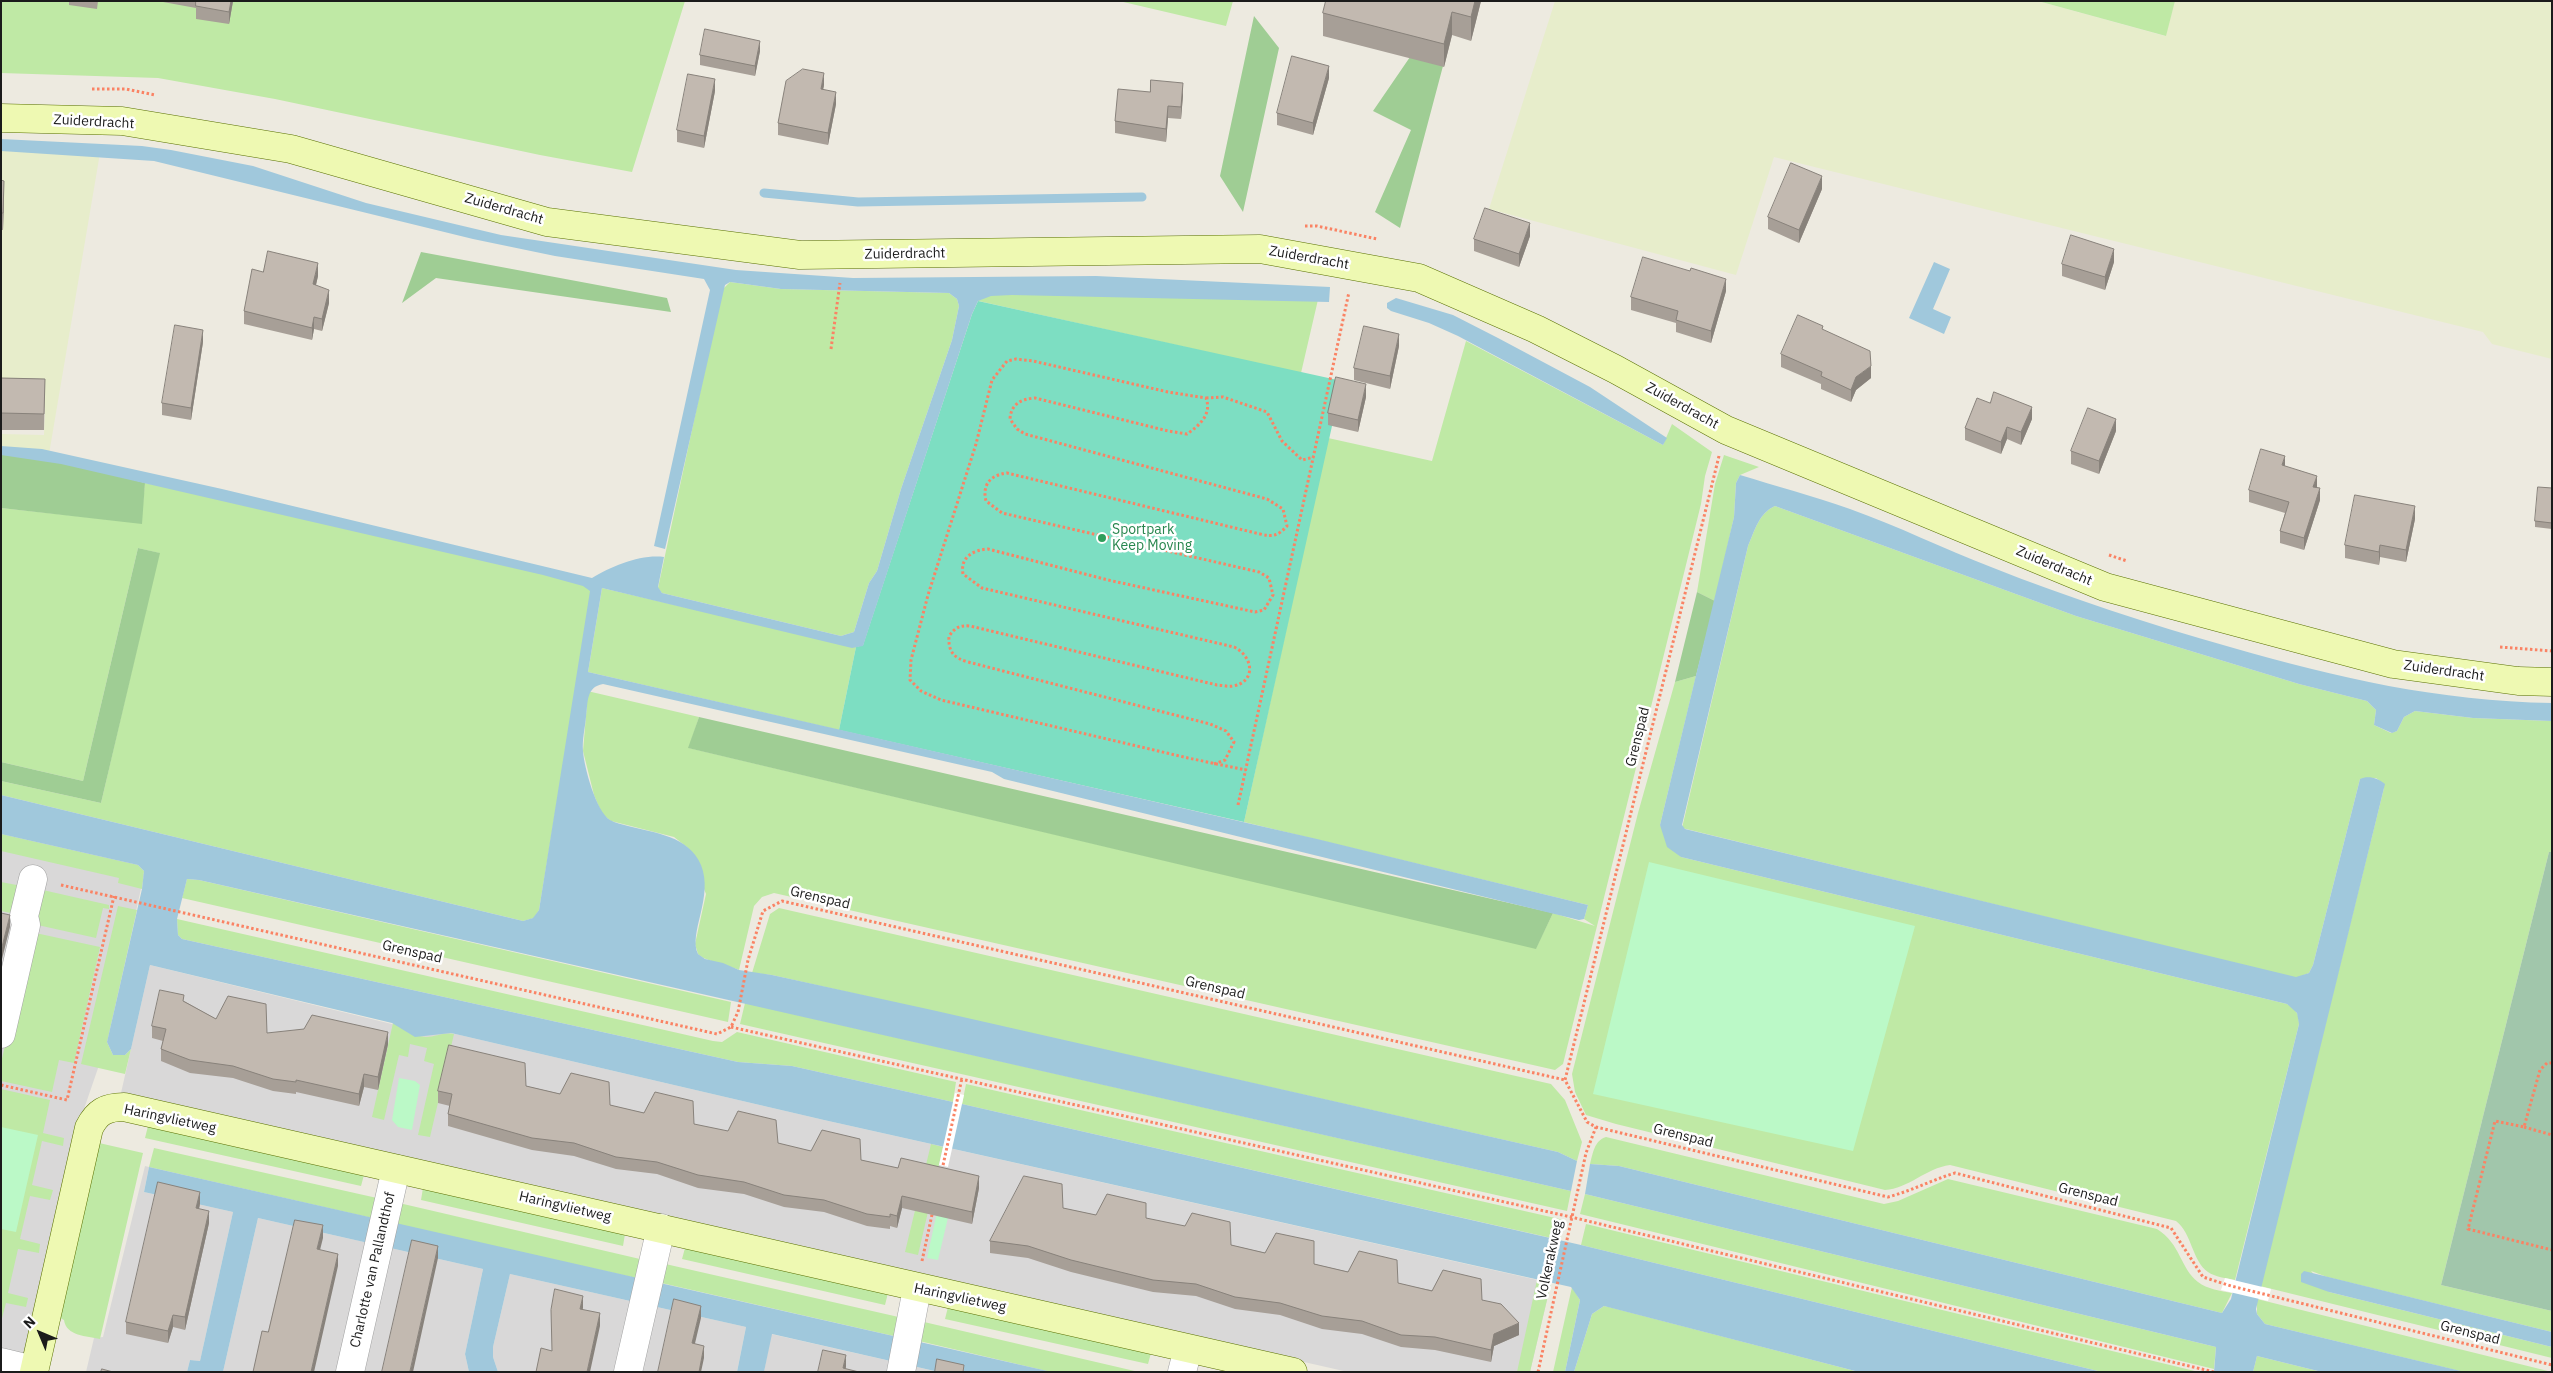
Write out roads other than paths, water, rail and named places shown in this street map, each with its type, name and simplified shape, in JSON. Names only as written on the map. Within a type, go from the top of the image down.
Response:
[{"type":"street","name":"Zuiderdracht","points":[[1,118],[122,121],[291,149],[547,222],[800,255],[1260,249],[1419,278],[1536,329],[1615,369],[1726,430],[2105,587],[2393,664],[2518,681],[2552,682]]},
{"type":"street","points":[[1,1034],[26,925],[24,916],[33,879]]},
{"type":"street","name":"Haringvlietweg","points":[[34,1371],[89,1128],[94,1118],[104,1109],[124,1108],[661,1228],[917,1289],[1185,1360],[1293,1372]]},
{"type":"street","name":"Charlotte van Pallandthof","points":[[350,1372],[396,1169]]},
{"type":"street","points":[[628,1372],[661,1228]]},
{"type":"street","points":[[902,1368],[917,1289]]},
{"type":"street","points":[[1,1362],[34,1371]]},
{"type":"water","points":[[1,139],[142,146],[171,150],[253,166],[366,203],[501,235],[736,270],[853,278],[1096,276],[1330,287],[1329,302],[1012,295],[991,296],[978,301],[972,314],[863,646],[852,648],[602,588],[588,672],[1317,839],[1588,905],[1584,919],[1579,920],[1004,779],[992,772],[603,684],[593,688],[588,701],[583,747],[588,777],[600,808],[610,820],[670,837],[680,842],[696,855],[701,865],[705,889],[696,945],[698,954],[705,959],[723,963],[739,970],[772,975],[932,1010],[1558,1152],[1577,1161],[1571,1191],[199,880],[187,879],[177,919],[178,935],[182,939],[738,1062],[792,1066],[962,1104],[1581,1245],[2102,1372],[1859,1372],[1604,1306],[1592,1314],[1574,1372],[1565,1372],[1580,1300],[1571,1287],[824,1120],[451,1033],[415,1037],[392,1023],[150,965],[131,1049],[125,1055],[113,1055],[107,1042],[142,889],[144,871],[138,865],[1,834],[1,795],[523,921],[533,918],[539,910],[590,591],[583,586],[543,575],[61,464],[1,455],[1,446],[42,449],[222,489],[592,578],[608,569],[636,559],[664,557],[658,587],[662,593],[841,636],[854,632],[869,583],[877,571],[901,489],[952,340],[959,306],[957,299],[949,293],[781,289],[730,282],[725,285],[665,549],[654,546],[710,290],[704,279],[555,256],[473,239],[154,161],[1,151]]},
{"type":"water","points":[[1934,262],[1950,269],[1933,309],[1951,317],[1944,334],[1909,318]]},
{"type":"water","points":[[1396,298],[1453,315],[1498,338],[1590,387],[1667,438],[1663,445],[1458,336],[1429,323],[1391,311],[1387,308],[1387,303]]},
{"type":"water","points":[[1740,475],[1850,509],[1991,567],[2080,600],[2230,647],[2310,669],[2428,693],[2469,698],[2552,703],[2552,721],[2473,718],[2415,711],[2404,717],[2397,731],[2392,733],[2374,725],[2376,710],[2367,701],[2299,684],[2076,616],[1775,506],[1761,518],[1748,546],[1682,825],[1685,829],[2296,977],[2309,973],[2313,965],[2360,779],[2370,777],[2385,784],[2256,1309],[2257,1314],[2265,1324],[2465,1372],[2322,1372],[2257,1356],[2253,1372],[2214,1372],[2216,1347],[1585,1194],[1590,1164],[1619,1166],[2222,1313],[2231,1299],[2299,1024],[2297,1013],[2287,1004],[1681,857],[1667,847],[1660,825],[1734,517],[1736,483]]},
{"type":"water","points":[[149,1167],[1052,1372],[939,1372],[772,1334],[764,1372],[737,1372],[746,1327],[510,1274],[493,1347],[493,1357],[498,1372],[469,1372],[465,1354],[483,1269],[258,1218],[223,1372],[187,1372],[190,1360],[200,1361],[233,1212],[144,1192]]},
{"type":"water","points":[[2304,1271],[2552,1332],[2552,1347],[2329,1292],[2301,1282],[2301,1274]]},
{"type":"waterway","points":[[764,193],[858,202],[1142,197]]},
{"type":"place","name":"Sportpark Keep Moving","points":[[1102,538]]}]
